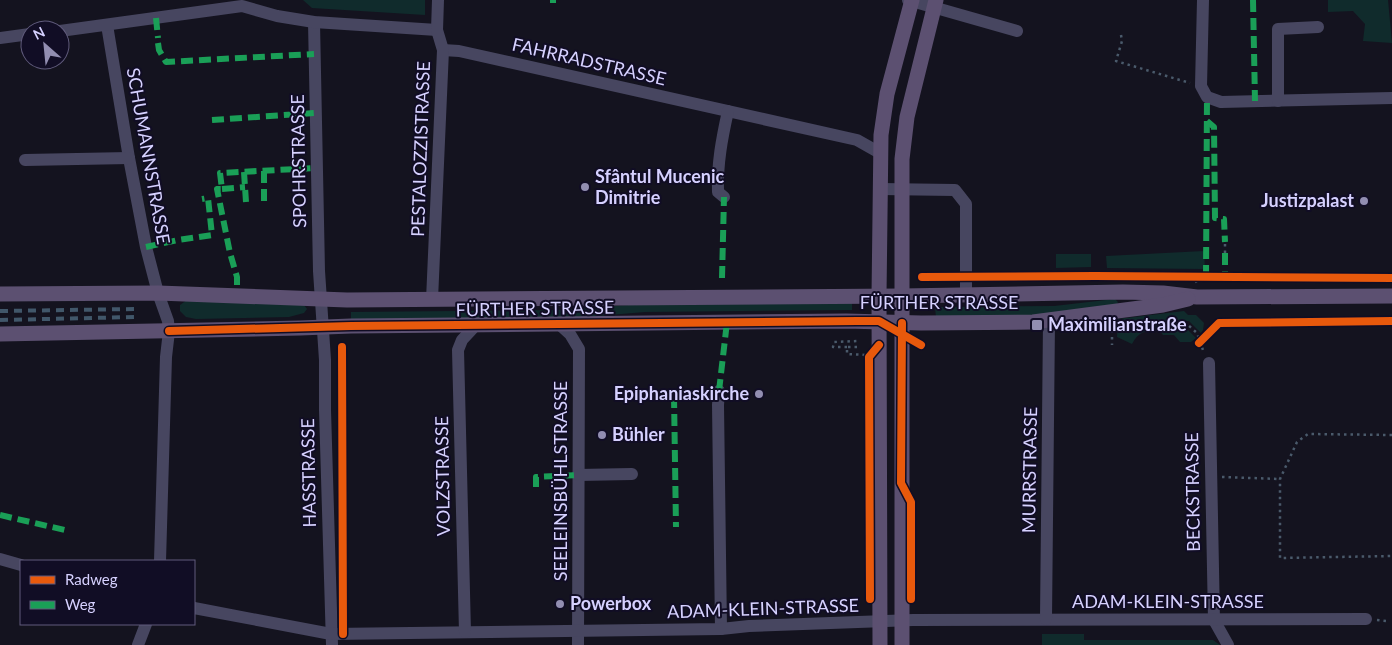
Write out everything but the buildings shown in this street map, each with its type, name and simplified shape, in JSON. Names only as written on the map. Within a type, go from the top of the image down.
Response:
[{"type":"main road","points":[[880,645],[879,296],[881,126],[911,0]]},
{"type":"main road","points":[[902,645],[902,159],[905,128],[935,4]]},
{"type":"main road","name":"FÜRTHER STRASSE","points":[[0,294],[158,293],[321,299],[432,300],[1123,292],[1163,293],[1197,297],[1392,296]]},
{"type":"main road","name":"FÜRTHER STRASSE","points":[[0,334],[559,324],[996,323],[1048,321],[1163,305],[1197,297]]},
{"type":"street","name":"PESTALOZZISTRASSE","points":[[432,300],[443,50],[437,30],[438,0]]},
{"type":"street","points":[[911,0],[935,4],[1017,32]]},
{"type":"street","points":[[1202,0],[1201,86],[1207,97],[1221,102],[1392,98]]},
{"type":"street","points":[[70,30],[242,6],[263,5],[277,16],[314,22],[437,30]]},
{"type":"street","name":"SPOHRSTRASSE","points":[[314,22],[321,299]]},
{"type":"street","name":"SCHUMANNSTRASSE","points":[[107,25],[129,158],[146,247],[158,293]]},
{"type":"street","points":[[1278,101],[1278,29],[1318,27]]},
{"type":"street","points":[[0,38],[20,35]]},
{"type":"street","name":"FAHRRADSTRASSE","points":[[443,50],[459,50],[851,139],[862,142],[880,153]]},
{"type":"street","points":[[724,197],[718,192],[718,176],[720,146],[728,111]]},
{"type":"street","points":[[25,160],[129,158]]},
{"type":"street","points":[[880,189],[955,190],[963,199],[966,204],[966,295]]},
{"type":"street","points":[[1121,311],[1126,302],[1123,292]]},
{"type":"street","points":[[158,293],[168,321],[169,331],[166,356],[160,560]]},
{"type":"street","name":"HASSTRASSE","points":[[321,299],[325,360],[331,640]]},
{"type":"street","name":"MURRSTRASSE","points":[[1046,620],[1048,321]]},
{"type":"street","name":"SEELEINSBÜHLSTRASSE","points":[[559,324],[570,334],[579,349],[578,645]]},
{"type":"street","name":"VOLZSTRASSE","points":[[465,632],[458,350],[462,340],[476,325]]},
{"type":"street","name":"BECKSTRASSE","points":[[1209,363],[1214,620]]},
{"type":"street","points":[[719,391],[721,629]]},
{"type":"street","points":[[578,475],[632,474]]},
{"type":"street","points":[[0,559],[20,565]]},
{"type":"street","name":"ADAM-KLEIN-STRASSE","points":[[195,608],[331,640],[465,632],[721,629],[749,626],[902,620],[1366,619]]},
{"type":"street","points":[[1214,620],[1228,645]]},
{"type":"street","points":[[138,645],[146,625]]},
{"type":"path","points":[[1121,35],[1122,41],[1116,61],[1201,86]]},
{"type":"path","points":[[1225,242],[1225,253]]},
{"type":"path","points":[[1192,282],[1197,282],[1206,277]]},
{"type":"path","points":[[1112,324],[1112,345]]},
{"type":"path","points":[[1170,325],[1188,325],[1196,334],[1199,343]]},
{"type":"path","points":[[857,341],[834,342],[834,347],[857,346]]},
{"type":"path","points":[[847,347],[847,354],[865,354],[869,357]]},
{"type":"path","points":[[1392,435],[1308,434],[1297,442],[1280,479],[1280,558],[1392,556]]},
{"type":"path","points":[[1210,477],[1280,479]]},
{"type":"green space","points":[[303,0],[425,0],[425,15],[312,8]]},
{"type":"green space","points":[[1328,0],[1388,0],[1392,43],[1363,41],[1365,24],[1353,11],[1328,12]]},
{"type":"green space","points":[[1204,251],[1205,269],[1107,268],[1106,256]]},
{"type":"green space","points":[[1056,254],[1091,254],[1091,267],[1056,268]]},
{"type":"green space","points":[[1115,299],[1118,302],[1117,304],[1058,314],[936,318],[935,307],[1054,306]]},
{"type":"green space","points":[[187,300],[304,305],[307,309],[304,313],[289,317],[196,319],[186,317],[180,311],[180,305]]},
{"type":"green space","points":[[852,303],[852,310],[645,312],[562,319],[351,320],[351,312],[557,310],[642,304]]},
{"type":"green space","points":[[1184,311],[1188,315],[1196,315],[1204,323],[1201,333],[1189,321],[1172,321],[1171,319],[1170,328],[1187,329],[1196,338],[1191,342],[1180,342],[1174,335],[1163,335],[1159,330],[1143,332],[1132,344],[1117,337],[1118,319]]},
{"type":"green space","points":[[1042,634],[1084,634],[1084,640],[1213,640],[1220,645],[1042,645]]},
{"type":"railway","points":[[0,311],[135,309]]},
{"type":"railway","points":[[0,320],[135,317]]},
{"type":"marked path","points":[[1253,0],[1255,101]]},
{"type":"marked path","points":[[156,18],[158,38]]},
{"type":"marked path","points":[[158,43],[159,50],[166,62],[314,54]]},
{"type":"marked path","points":[[1206,277],[1207,97]]},
{"type":"marked path","points":[[212,120],[315,113]]},
{"type":"marked path","points":[[1207,121],[1214,127],[1215,218],[1224,219],[1225,242]]},
{"type":"marked path","points":[[237,285],[237,277],[230,253],[217,189],[222,189],[220,173],[316,168]]},
{"type":"marked path","points":[[264,171],[264,202]]},
{"type":"marked path","points":[[244,172],[246,202]]},
{"type":"marked path","points":[[222,189],[245,187]]},
{"type":"marked path","points":[[722,278],[724,197]]},
{"type":"marked path","points":[[146,247],[212,235],[208,198],[202,199]]},
{"type":"marked path","points":[[1225,253],[1225,277]]},
{"type":"marked path","points":[[719,391],[727,322]]},
{"type":"marked path","points":[[674,396],[676,527]]},
{"type":"marked path","points":[[536,487],[536,477],[578,475]]},
{"type":"marked path","points":[[0,515],[69,531]]},
{"type":"cycle path","points":[[922,277],[1392,278]]},
{"type":"cycle path","points":[[169,331],[351,326],[879,321],[921,345]]},
{"type":"cycle path","points":[[1199,343],[1219,323],[1392,321]]},
{"type":"cycle path","points":[[902,323],[901,483],[911,502],[911,599]]},
{"type":"cycle path","points":[[870,599],[869,357],[879,345]]},
{"type":"cycle path","points":[[342,347],[343,634]]},
{"type":"place","name":"Sfântul Mucenic Dimitrie","points":[[585,187]]},
{"type":"place","name":"Justizpalast","points":[[1364,201]]},
{"type":"place","name":"Maximilianstraße","points":[[1037,325]]},
{"type":"place","name":"Epiphaniaskirche","points":[[759,394]]},
{"type":"place","name":"Bühler","points":[[602,435]]},
{"type":"place","name":"Powerbox","points":[[560,604]]}]
